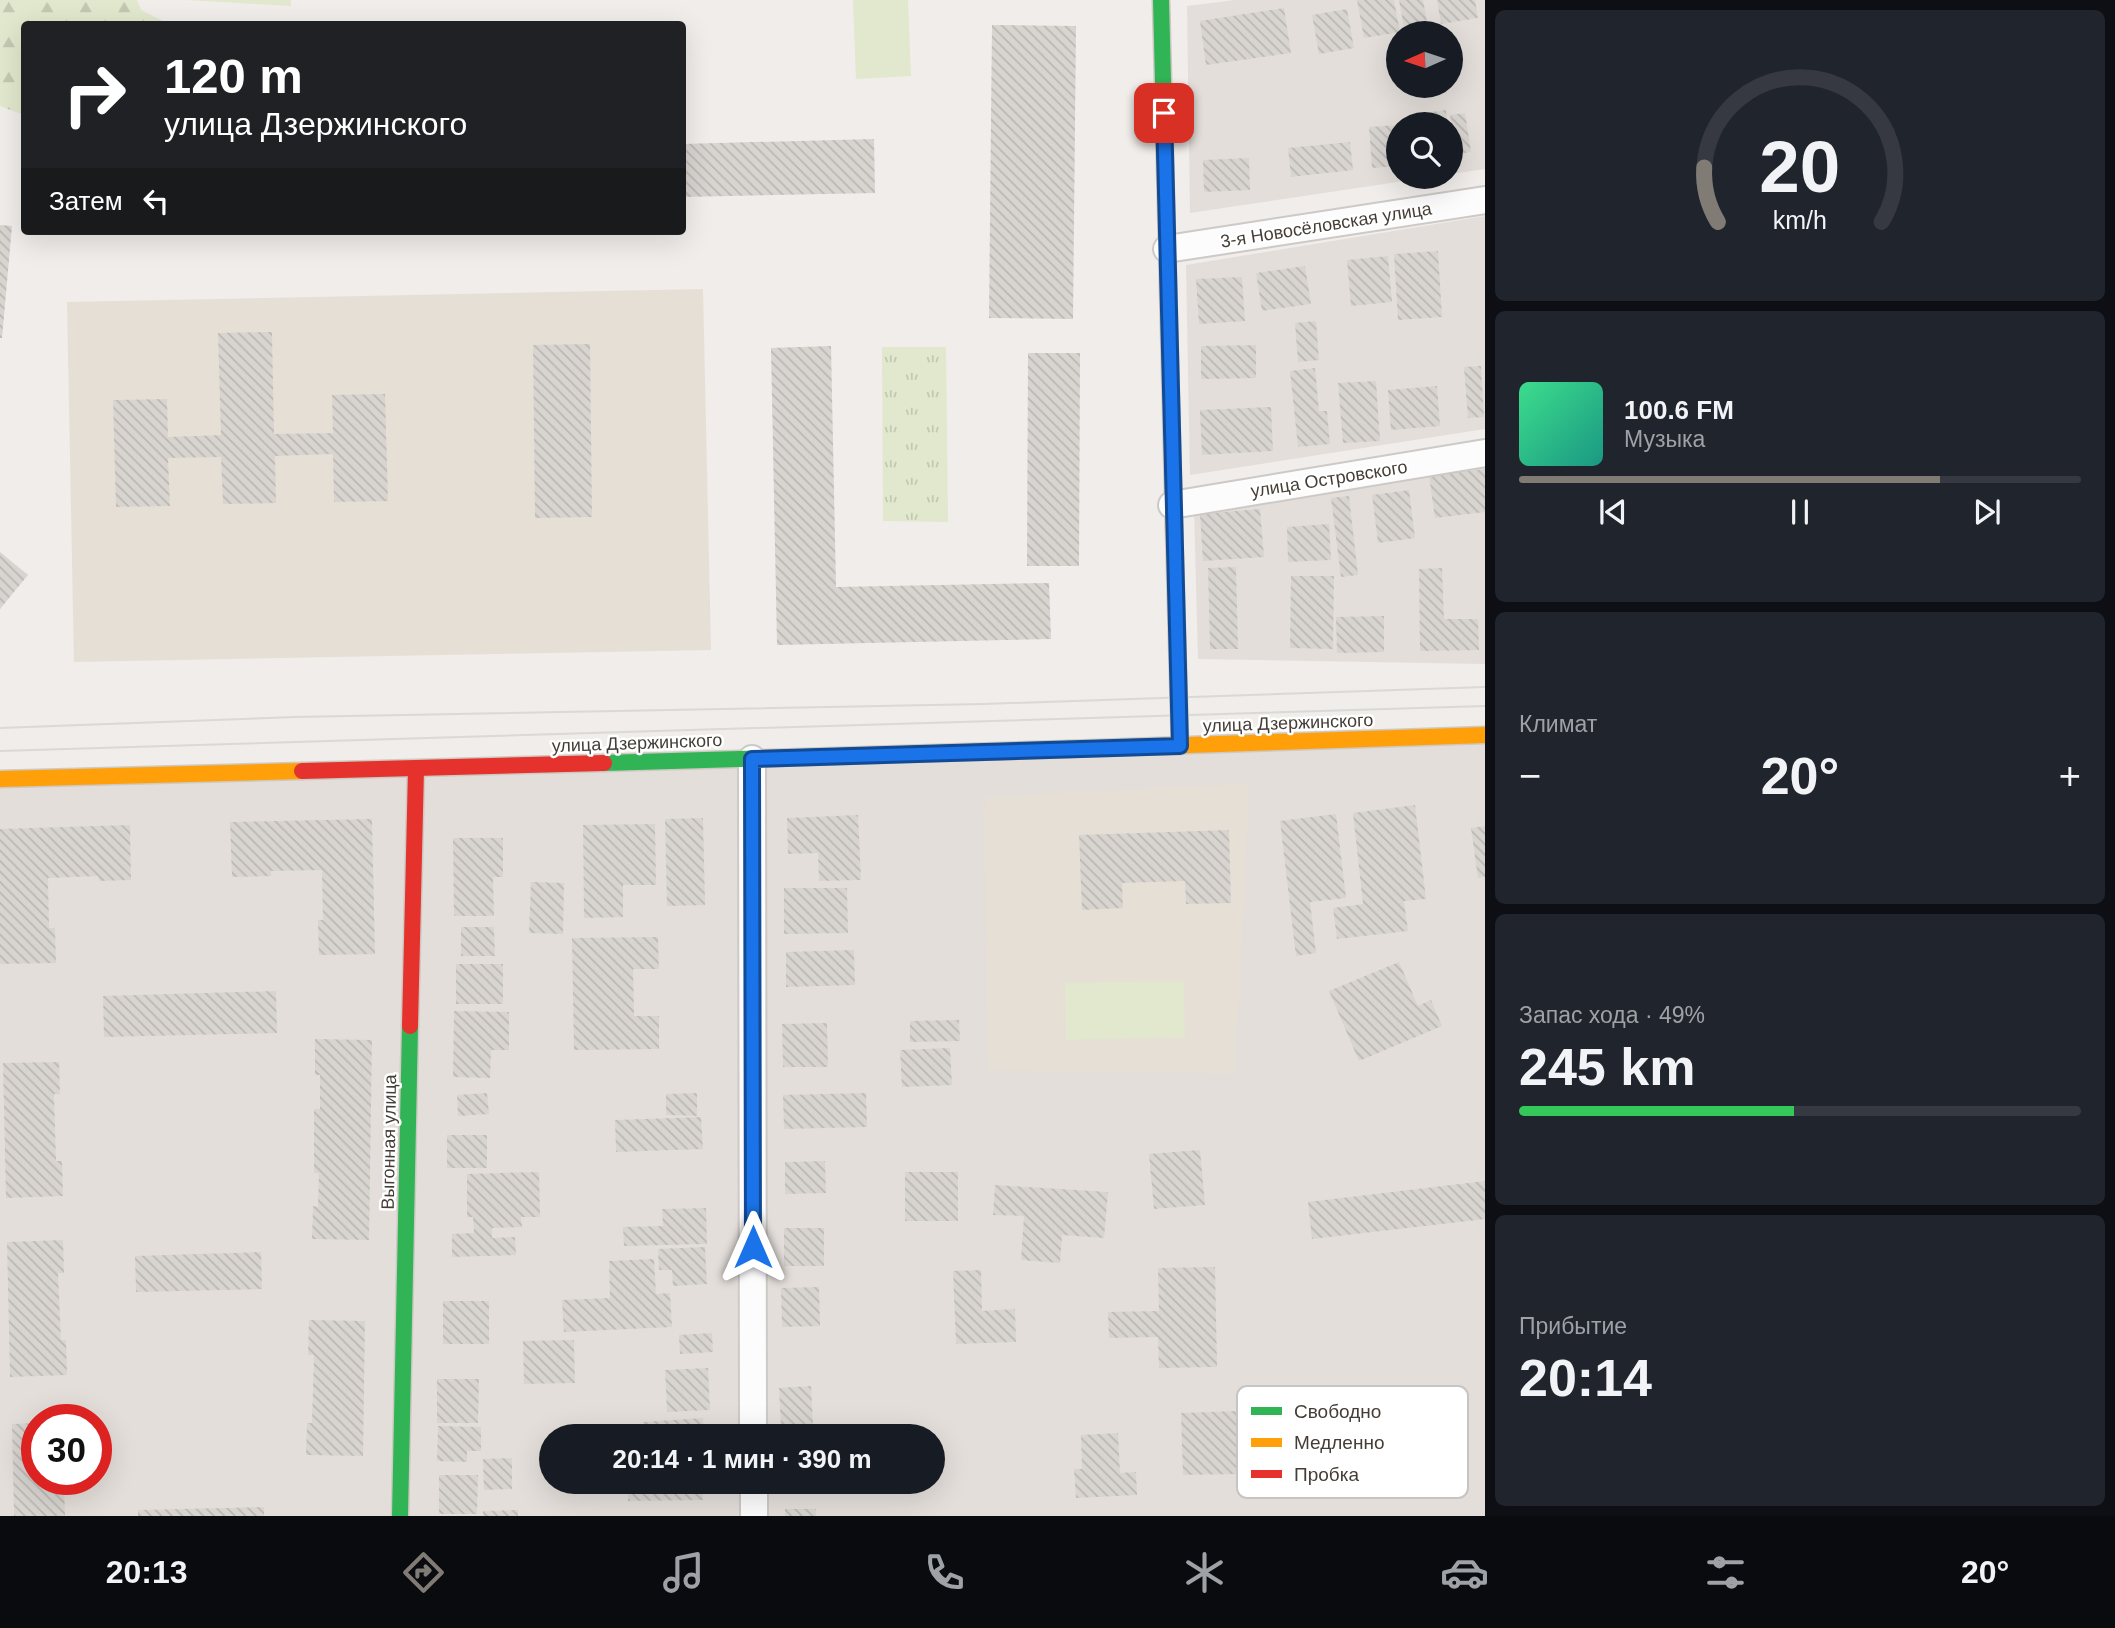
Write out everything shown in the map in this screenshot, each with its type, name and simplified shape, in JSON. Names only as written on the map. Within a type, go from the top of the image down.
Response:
[{"type":"street","points":[[1161,0],[1180,746]]},
{"type":"street","name":"3-я Новосёловская улица","points":[[1167,249],[1485,200]]},
{"type":"street","name":"улица Островского","points":[[1172,505],[1485,453]]},
{"type":"street","name":"улица Дзержинского","points":[[0,779],[416,769],[1485,735]]},
{"type":"street","points":[[752,759],[754,1424]]},
{"type":"street","name":"Выгонная улица","points":[[400,1516],[416,769]]},
{"type":"street","points":[[754,1494],[754,1516]]},
{"type":"shaded area","points":[[1235,0],[1485,0],[1485,169],[1463,172],[1463,112],[1386,112],[1386,184],[1190,213],[1187,6]]},
{"type":"shaded area","points":[[1485,216],[1485,429],[1190,475],[1186,265]]},
{"type":"shaded area","points":[[703,289],[711,650],[74,662],[67,302]]},
{"type":"shaded area","points":[[1485,461],[1485,664],[1198,659],[1194,509]]},
{"type":"shaded area","points":[[1485,735],[1485,1516],[0,1516],[0,779]]},
{"type":"shaded area","points":[[1249,784],[1235,1074],[987,1070],[985,797]]},
{"type":"green space","points":[[0,0],[137,0],[141,10],[163,21],[21,21],[21,114],[0,106]]},
{"type":"green space","points":[[187,0],[291,0],[291,6]]},
{"type":"green space","points":[[853,0],[908,0],[911,76],[856,79]]},
{"type":"green space","points":[[882,347],[946,347],[948,522],[883,521]]},
{"type":"green space","points":[[1184,981],[1185,1037],[1066,1040],[1065,983]]},
{"type":"building","points":[[1357,0],[1394,0],[1398,21],[1386,21],[1386,34],[1364,38]]},
{"type":"building","points":[[1399,0],[1423,0],[1427,21],[1403,21]]},
{"type":"building","points":[[1437,0],[1475,0],[1478,18],[1440,21]]},
{"type":"building","points":[[1284,8],[1291,53],[1206,65],[1200,21]]},
{"type":"building","points":[[1347,9],[1354,48],[1319,54],[1312,15]]},
{"type":"building","points":[[992,25],[1076,26],[1073,319],[989,318]]},
{"type":"building","points":[[1463,113],[1471,152],[1463,153]]},
{"type":"building","points":[[1386,126],[1386,167],[1372,168],[1369,127]]},
{"type":"building","points":[[874,139],[875,193],[686,197],[686,144]]},
{"type":"building","points":[[1350,142],[1353,170],[1291,177],[1288,148]]},
{"type":"building","points":[[1249,158],[1250,190],[1204,192],[1203,160]]},
{"type":"building","points":[[0,225],[12,226],[2,338],[0,338]]},
{"type":"building","points":[[1438,251],[1442,317],[1398,320],[1394,254]]},
{"type":"building","points":[[1388,256],[1392,302],[1351,306],[1347,260]]},
{"type":"building","points":[[1305,266],[1311,304],[1262,311],[1256,273]]},
{"type":"building","points":[[1242,277],[1245,321],[1199,324],[1196,279]]},
{"type":"building","points":[[1316,321],[1319,360],[1298,362],[1295,323]]},
{"type":"building","points":[[272,332],[274,434],[333,433],[332,395],[385,394],[388,501],[334,502],[333,454],[275,456],[276,503],[223,504],[221,457],[168,458],[170,506],[116,507],[113,400],[167,399],[168,437],[221,435],[218,333]]},
{"type":"building","points":[[590,344],[592,517],[535,518],[533,345]]},
{"type":"building","points":[[1256,345],[1256,378],[1201,379],[1201,346]]},
{"type":"building","points":[[831,346],[836,587],[1049,583],[1051,639],[777,645],[771,348]]},
{"type":"building","points":[[1028,353],[1080,353],[1079,566],[1027,566]]},
{"type":"building","points":[[1481,366],[1484,417],[1468,418],[1464,367]]},
{"type":"building","points":[[1315,368],[1319,411],[1327,411],[1330,444],[1298,447],[1290,371]]},
{"type":"building","points":[[1376,381],[1380,441],[1343,443],[1338,383]]},
{"type":"building","points":[[1437,386],[1440,426],[1391,430],[1388,390]]},
{"type":"building","points":[[1271,407],[1273,451],[1202,455],[1200,410]]},
{"type":"building","points":[[1485,469],[1485,512],[1435,518],[1429,476]]},
{"type":"building","points":[[1409,490],[1415,538],[1378,543],[1372,495]]},
{"type":"building","points":[[1349,496],[1358,575],[1341,577],[1331,498]]},
{"type":"building","points":[[1260,509],[1264,557],[1203,561],[1200,514]]},
{"type":"building","points":[[1329,524],[1331,560],[1288,562],[1287,527]]},
{"type":"building","points":[[0,552],[28,575],[0,609]]},
{"type":"building","points":[[1236,567],[1238,649],[1210,649],[1208,568]]},
{"type":"building","points":[[1442,568],[1444,619],[1478,619],[1479,650],[1420,651],[1419,569]]},
{"type":"building","points":[[1291,576],[1334,576],[1333,649],[1290,648]]},
{"type":"building","points":[[1384,616],[1384,652],[1337,653],[1336,617]]},
{"type":"building","points":[[1415,805],[1426,899],[1404,901],[1408,931],[1337,939],[1333,908],[1363,904],[1353,813]]},
{"type":"building","points":[[1336,814],[1346,898],[1310,902],[1316,953],[1296,956],[1280,821]]},
{"type":"building","points":[[858,815],[861,880],[819,881],[818,853],[788,854],[787,818]]},
{"type":"building","points":[[703,818],[705,905],[667,906],[665,819]]},
{"type":"building","points":[[372,819],[375,954],[319,955],[318,920],[323,920],[322,870],[271,871],[271,876],[232,877],[230,822]]},
{"type":"building","points":[[655,824],[656,885],[623,885],[623,917],[584,918],[583,825]]},
{"type":"building","points":[[130,825],[131,880],[99,881],[98,876],[48,878],[49,928],[55,928],[56,963],[0,964],[0,829]]},
{"type":"building","points":[[1485,826],[1485,877],[1478,878],[1471,828]]},
{"type":"building","points":[[1229,830],[1231,903],[1186,904],[1185,881],[1122,883],[1123,908],[1082,910],[1079,835]]},
{"type":"building","points":[[453,838],[503,838],[503,877],[493,877],[494,916],[454,916]]},
{"type":"building","points":[[531,882],[564,883],[563,934],[529,933]]},
{"type":"building","points":[[784,888],[847,888],[848,933],[784,934]]},
{"type":"building","points":[[461,927],[494,927],[495,956],[461,956]]},
{"type":"building","points":[[658,937],[659,969],[633,969],[634,1016],[659,1016],[659,1049],[574,1050],[572,938]]},
{"type":"building","points":[[854,950],[855,985],[786,987],[786,952]]},
{"type":"building","points":[[1399,962],[1418,1006],[1431,1000],[1442,1026],[1359,1061],[1329,991]]},
{"type":"building","points":[[456,964],[503,964],[503,1004],[456,1004]]},
{"type":"building","points":[[276,991],[277,1033],[104,1037],[103,996]]},
{"type":"building","points":[[454,1011],[509,1012],[509,1050],[491,1050],[490,1078],[453,1077]]},
{"type":"building","points":[[959,1020],[960,1041],[910,1042],[910,1021]]},
{"type":"building","points":[[827,1023],[828,1067],[783,1067],[782,1024]]},
{"type":"building","points":[[315,1039],[372,1040],[369,1240],[312,1239],[313,1206],[318,1207],[319,1173],[314,1173],[314,1109],[320,1109],[320,1075],[315,1075]]},
{"type":"building","points":[[950,1048],[952,1085],[902,1087],[900,1050]]},
{"type":"building","points":[[59,1062],[60,1094],[54,1094],[56,1161],[62,1161],[63,1196],[6,1198],[3,1063]]},
{"type":"building","points":[[487,1093],[489,1114],[458,1116],[457,1095]]},
{"type":"building","points":[[697,1093],[697,1116],[666,1115],[666,1094]]},
{"type":"building","points":[[866,1093],[867,1127],[784,1129],[783,1095]]},
{"type":"building","points":[[701,1117],[703,1149],[616,1152],[615,1120]]},
{"type":"building","points":[[447,1135],[487,1135],[487,1168],[447,1168]]},
{"type":"building","points":[[1200,1150],[1205,1205],[1154,1209],[1149,1154]]},
{"type":"building","points":[[825,1161],[826,1193],[785,1194],[785,1162]]},
{"type":"building","points":[[539,1172],[540,1217],[521,1217],[522,1227],[492,1228],[492,1238],[515,1237],[516,1255],[452,1257],[452,1234],[474,1233],[473,1217],[467,1217],[467,1174]]},
{"type":"building","points":[[905,1172],[958,1172],[958,1221],[905,1221]]},
{"type":"building","points":[[1485,1181],[1485,1219],[1312,1239],[1308,1202]]},
{"type":"building","points":[[995,1185],[1108,1192],[1104,1238],[1062,1235],[1060,1263],[1021,1260],[1024,1216],[993,1215]]},
{"type":"building","points":[[706,1208],[707,1244],[624,1246],[623,1227],[663,1226],[662,1209]]},
{"type":"building","points":[[784,1228],[824,1228],[824,1266],[784,1266]]},
{"type":"building","points":[[63,1240],[64,1273],[58,1273],[61,1340],[66,1340],[67,1375],[10,1377],[7,1242]]},
{"type":"building","points":[[705,1247],[707,1284],[673,1286],[672,1270],[659,1270],[658,1249]]},
{"type":"building","points":[[261,1252],[262,1289],[136,1292],[135,1256]]},
{"type":"building","points":[[654,1259],[656,1294],[670,1293],[672,1327],[564,1332],[562,1300],[610,1298],[609,1261]]},
{"type":"building","points":[[1215,1267],[1217,1367],[1159,1368],[1158,1337],[1109,1338],[1108,1312],[1159,1311],[1158,1268]]},
{"type":"building","points":[[981,1270],[982,1311],[1015,1309],[1016,1342],[956,1344],[953,1271]]},
{"type":"building","points":[[819,1287],[820,1326],[782,1327],[781,1288]]},
{"type":"building","points":[[443,1301],[489,1301],[489,1344],[443,1344]]},
{"type":"building","points":[[309,1320],[365,1321],[363,1456],[306,1455],[307,1423],[312,1423],[314,1355],[308,1355]]},
{"type":"building","points":[[712,1333],[713,1352],[680,1354],[679,1335]]},
{"type":"building","points":[[574,1340],[575,1383],[524,1384],[523,1341]]},
{"type":"building","points":[[708,1368],[710,1410],[667,1412],[665,1370]]},
{"type":"building","points":[[437,1379],[479,1379],[478,1423],[437,1423]]},
{"type":"building","points":[[811,1386],[813,1424],[781,1424],[779,1388]]},
{"type":"building","points":[[1236,1411],[1237,1474],[1183,1475],[1181,1413]]},
{"type":"building","points":[[703,1418],[703,1424],[643,1424]]},
{"type":"building","points":[[12,1424],[21,1424],[21,1495],[64,1495],[65,1516],[14,1516]]},
{"type":"building","points":[[438,1426],[481,1427],[481,1451],[467,1451],[467,1462],[437,1461]]},
{"type":"building","points":[[1118,1433],[1120,1473],[1136,1472],[1137,1495],[1076,1498],[1074,1469],[1082,1469],[1081,1435]]},
{"type":"building","points":[[512,1458],[512,1489],[484,1490],[483,1459]]},
{"type":"building","points":[[439,1475],[478,1475],[477,1514],[439,1514]]},
{"type":"building","points":[[628,1494],[703,1494],[703,1500],[628,1501]]},
{"type":"building","points":[[264,1507],[264,1516],[138,1516],[138,1510]]},
{"type":"building","points":[[785,1509],[816,1509],[816,1516],[785,1516]]},
{"type":"building","points":[[518,1510],[518,1516],[483,1516],[483,1511]]},
{"type":"tram line","points":[[0,728],[295,717],[984,704],[1485,687]]},
{"type":"tram line","points":[[0,751],[1485,706]]},
{"type":"traffic: fast","points":[[1161,0],[1174,528]]},
{"type":"traffic: fast","points":[[604,763],[1068,749]]},
{"type":"traffic: fast","points":[[400,1516],[410,1026]]},
{"type":"traffic: slow","points":[[1174,528],[1180,746]]},
{"type":"traffic: slow","points":[[1068,749],[1485,735]]},
{"type":"traffic: slow","points":[[0,779],[302,771]]},
{"type":"traffic: jam","points":[[302,771],[604,763]]},
{"type":"traffic: jam","points":[[410,1026],[416,769]]},
{"type":"route","points":[[753,1247],[752,759],[1180,746],[1164,113]]}]
